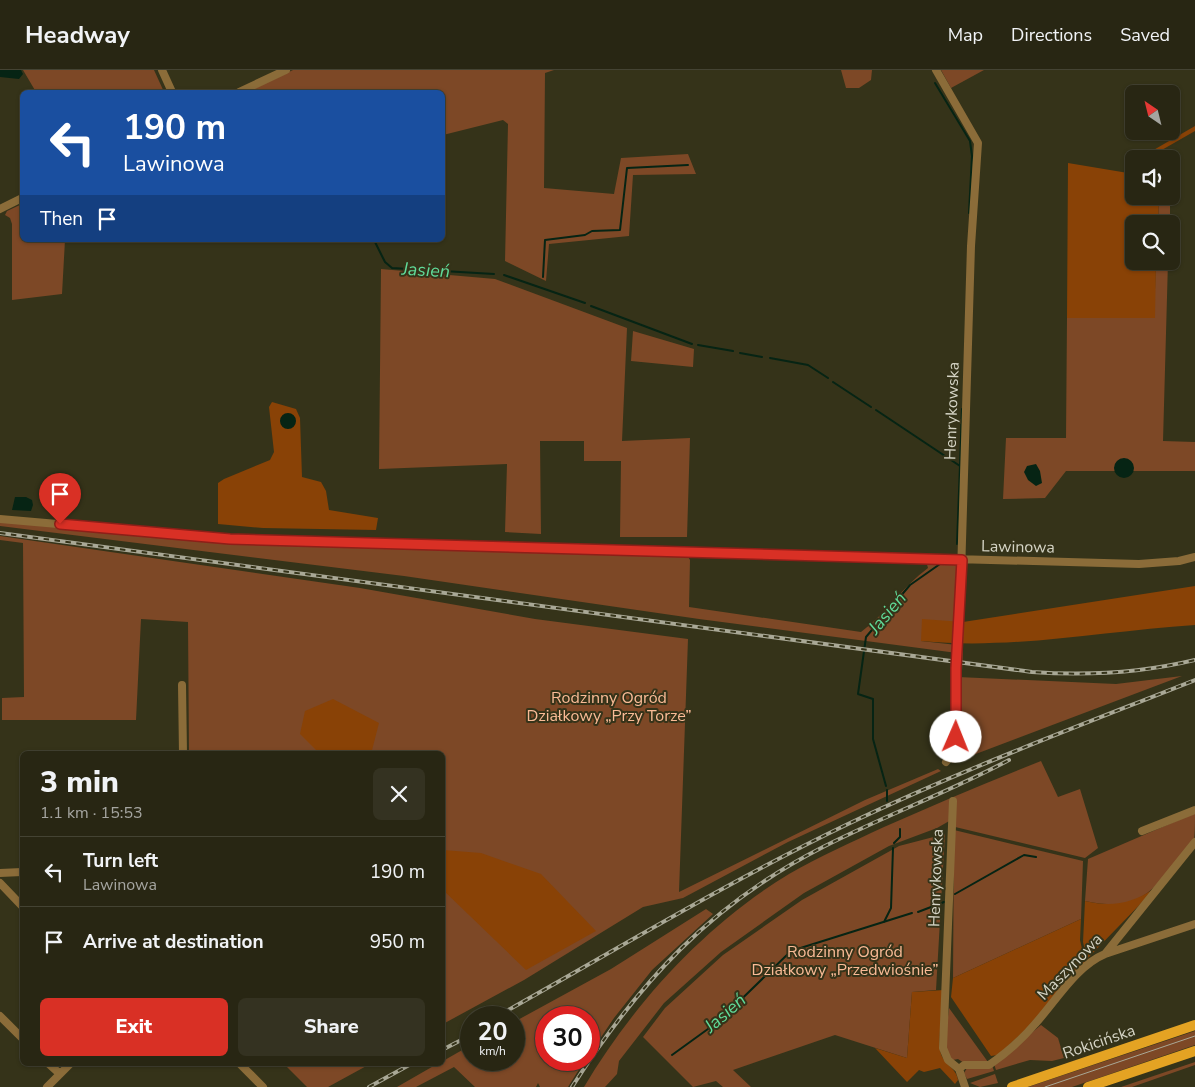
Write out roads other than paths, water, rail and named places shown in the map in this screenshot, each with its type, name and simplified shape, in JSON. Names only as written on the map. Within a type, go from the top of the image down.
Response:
[{"type":"main road","name":"Rokicińska","points":[[1012,1087],[1195,1026]]},
{"type":"main road","points":[[1088,1087],[1195,1051]]},
{"type":"street","points":[[162,70],[171,90]]},
{"type":"street","points":[[243,90],[286,70]]},
{"type":"street","name":"Henrykowska","points":[[936,70],[978,143],[971,246],[962,560],[956,668],[956,737],[953,752],[946,762]]},
{"type":"street","points":[[0,209],[20,199]]},
{"type":"street","name":"Lawinowa","points":[[0,519],[230,539],[1139,564],[1179,561],[1195,557]]},
{"type":"street","points":[[182,685],[183,751]]},
{"type":"street","name":"Henrykowska","points":[[953,801],[943,1048],[948,1060],[959,1069]]},
{"type":"street","points":[[1142,831],[1195,810]]},
{"type":"street","name":"Maszynowa","points":[[959,1069],[964,1065],[984,1066],[993,1062],[1034,1026],[1088,964],[1105,954],[1195,842]]},
{"type":"street","points":[[0,873],[20,872]]},
{"type":"street","points":[[0,883],[20,904]]},
{"type":"street","points":[[1105,954],[1195,924]]},
{"type":"street","points":[[0,1016],[20,1036]]},
{"type":"street","points":[[51,1066],[60,1074]]},
{"type":"street","points":[[47,1087],[68,1066]]},
{"type":"street","points":[[242,1066],[263,1087]]},
{"type":"street","points":[[959,1069],[965,1087]]},
{"type":"waterway","points":[[935,83],[970,141],[972,156],[969,213]]},
{"type":"waterway","points":[[543,277],[545,240],[585,235],[592,231],[620,230],[627,168],[688,165]]},
{"type":"waterway","name":"Jasień","points":[[375,242],[385,262],[392,268],[494,274]]},
{"type":"waterway","name":"Jasień","points":[[504,275],[585,303]]},
{"type":"waterway","name":"Jasień","points":[[591,306],[692,344]]},
{"type":"waterway","name":"Jasień","points":[[698,345],[733,351]]},
{"type":"waterway","name":"Jasień","points":[[740,353],[762,357]]},
{"type":"waterway","name":"Jasień","points":[[770,358],[808,365],[828,378]]},
{"type":"waterway","name":"Jasień","points":[[833,382],[871,407]]},
{"type":"waterway","points":[[960,466],[962,409]]},
{"type":"waterway","name":"Jasień","points":[[876,410],[960,466],[957,544]]},
{"type":"waterway","name":"Jasień","points":[[886,786],[873,739],[873,699],[858,694],[866,637],[910,585],[940,564]]},
{"type":"waterway","points":[[887,790],[887,801]]},
{"type":"waterway","points":[[894,843],[900,837],[900,829]]},
{"type":"waterway","points":[[884,922],[891,908],[893,848]]},
{"type":"waterway","points":[[955,894],[1024,855],[1036,857]]},
{"type":"waterway","points":[[918,912],[944,902]]},
{"type":"waterway","name":"Jasień","points":[[672,1055],[719,1021],[791,951],[912,913]]},
{"type":"tram line","points":[[1045,1087],[1195,1036]]},
{"type":"railway","points":[[0,533],[1032,672],[1074,674],[1134,671],[1195,660]]},
{"type":"railway","points":[[515,1006],[714,894],[848,824],[977,767],[1195,680]]},
{"type":"railway","points":[[572,1087],[597,1049],[651,980],[712,920],[746,894],[783,869],[823,847],[1009,760]]},
{"type":"railway","points":[[445,1048],[460,1041]]},
{"type":"railway","points":[[369,1087],[407,1066]]},
{"type":"park label","name":"Rodzinny Ogród Działkowy „Przy Torze”","points":[[609,707]]},
{"type":"park label","name":"Rodzinny Ogród Działkowy „Przedwiośnie”","points":[[845,961]]}]
